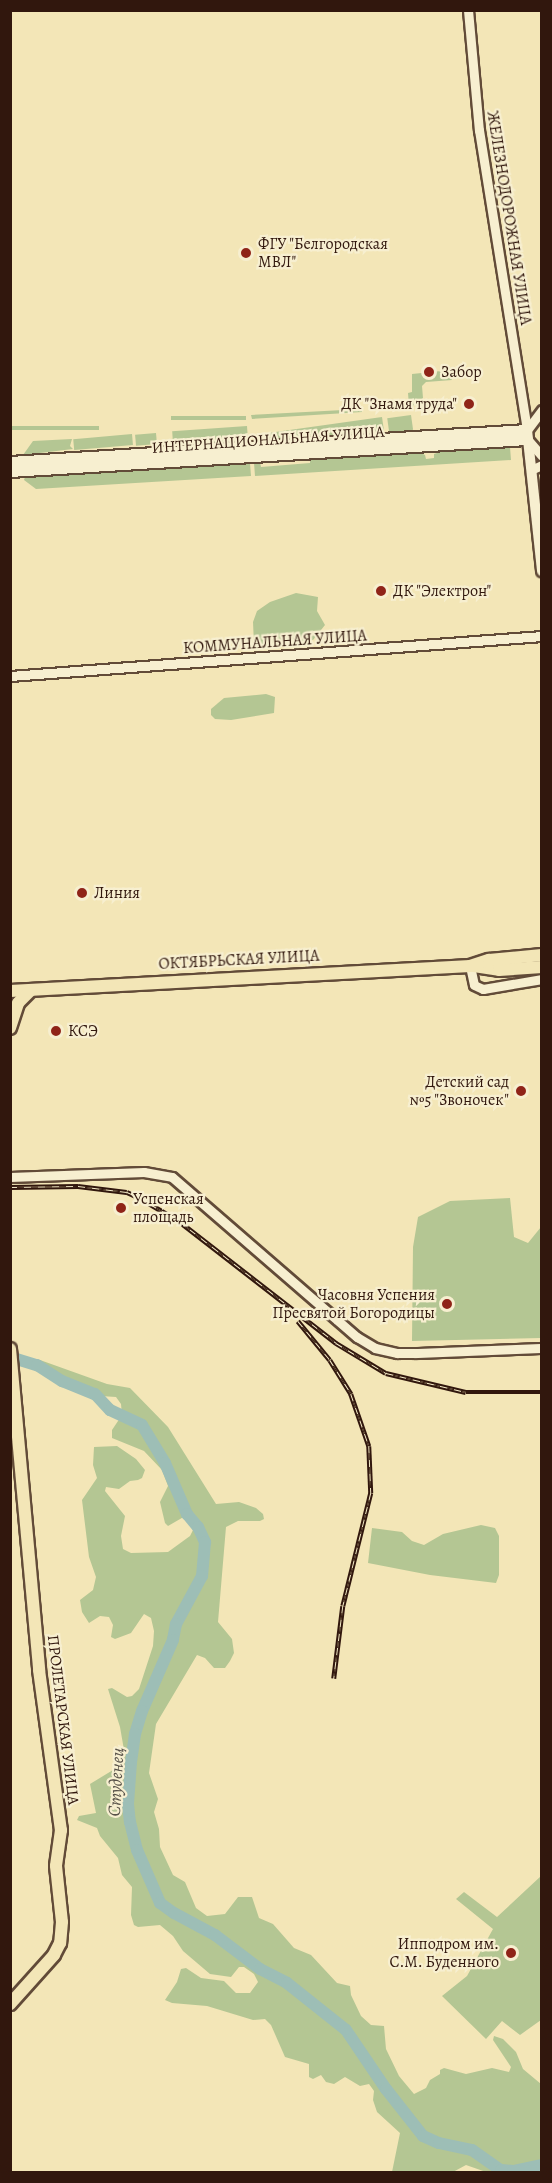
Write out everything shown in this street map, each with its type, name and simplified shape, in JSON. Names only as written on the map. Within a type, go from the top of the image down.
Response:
[{"type":"main road","name":"ИНТЕРНАЦИОНАЛЬНАЯ УЛИЦА","points":[[10,462],[527,435]]},
{"type":"main road","name":"ИНТЕРНАЦИОНАЛЬНАЯ УЛИЦА","points":[[10,472],[527,435]]},
{"type":"main road","name":"ЖЕЛЕЗНОДОРОЖНАЯ УЛИЦА","points":[[527,435],[537,467],[542,571]]},
{"type":"main road","points":[[508,964],[542,956]]},
{"type":"main road","points":[[508,964],[542,967]]},
{"type":"main road","name":"ОКТЯБРЬСКАЯ УЛИЦА","points":[[10,991],[508,964]]},
{"type":"main road","points":[[10,1028],[18,1003],[31,990]]},
{"type":"main road","name":"ПРОЛЕТАРСКАЯ УЛИЦА","points":[[10,1349],[13,1370],[14,1421],[39,1670],[61,1830],[56,1866],[62,1922],[60,1943],[54,1955],[10,2004]]},
{"type":"street","name":"ЖЕЛЕЗНОДОРОЖНАЯ УЛИЦА","points":[[468,10],[479,130],[527,435]]},
{"type":"street","points":[[521,404],[542,409],[527,435],[542,456]]},
{"type":"street","name":"КОММУНАЛЬНАЯ УЛИЦА","points":[[10,676],[542,636]]},
{"type":"street","points":[[470,966],[474,984],[485,990],[542,979]]},
{"type":"street","points":[[10,1177],[147,1172],[172,1177],[357,1337],[375,1348],[397,1353],[416,1353],[542,1348]]},
{"type":"green space","points":[[451,370],[452,380],[426,382],[422,386],[423,398],[417,405],[409,406],[408,393],[412,392],[412,374]]},
{"type":"green space","points":[[362,409],[362,412],[252,419],[251,415]]},
{"type":"green space","points":[[411,415],[413,430],[389,433],[387,418]]},
{"type":"green space","points":[[171,416],[246,416],[246,420],[171,420]]},
{"type":"green space","points":[[382,417],[384,432],[254,450],[252,435]]},
{"type":"green space","points":[[11,426],[99,426],[99,430],[11,430]]},
{"type":"green space","points":[[247,426],[248,440],[173,445],[172,431]]},
{"type":"green space","points":[[156,433],[157,444],[136,446],[135,435]]},
{"type":"green space","points":[[132,434],[133,445],[74,450],[73,439]]},
{"type":"green space","points":[[72,439],[70,446],[73,449],[23,455],[33,441]]},
{"type":"green space","points":[[510,447],[511,460],[255,476],[254,463],[260,462],[261,467],[310,463],[310,459],[419,452],[425,455],[426,459],[434,458],[434,454],[443,451]]},
{"type":"green space","points":[[250,463],[251,476],[36,489],[24,480],[25,477]]},
{"type":"green space","points":[[296,593],[318,597],[317,611],[325,625],[313,640],[254,645],[253,622],[257,611],[270,602]]},
{"type":"green space","points":[[266,694],[275,697],[274,713],[231,720],[215,719],[211,715],[211,709],[224,698]]},
{"type":"green space","points":[[510,1198],[514,1237],[528,1243],[541,1227],[541,1338],[412,1341],[413,1247],[418,1217],[450,1201]]},
{"type":"green space","points":[[40,1360],[107,1384],[130,1388],[168,1427],[216,1504],[239,1502],[256,1508],[263,1514],[264,1519],[260,1521],[238,1521],[226,1527],[218,1622],[232,1639],[234,1653],[230,1661],[225,1668],[214,1668],[205,1658],[197,1655],[156,1724],[149,1773],[158,1799],[154,1812],[159,1829],[160,1847],[173,1875],[185,1882],[196,1908],[207,1916],[225,1914],[238,1897],[252,1897],[259,1918],[273,1924],[294,1948],[311,1955],[337,1983],[350,1986],[351,1995],[361,2016],[371,2025],[384,2026],[386,2049],[399,2076],[414,2094],[426,2088],[430,2080],[440,2074],[440,2070],[444,2068],[466,2074],[492,2068],[509,2072],[511,2067],[493,2040],[494,2036],[503,2039],[516,2052],[523,2069],[541,2084],[541,2172],[486,2172],[466,2165],[453,2172],[392,2172],[400,2133],[377,2112],[373,2100],[374,2091],[369,2084],[360,2086],[345,2077],[334,2084],[326,2082],[321,2075],[313,2079],[309,2077],[309,2064],[285,2057],[271,2025],[265,2019],[253,2020],[207,2006],[172,2003],[165,2000],[177,1982],[181,1969],[186,1968],[201,1978],[224,1981],[236,1993],[250,1993],[258,1982],[254,1974],[244,1967],[239,1967],[231,1977],[210,1974],[183,1951],[173,1936],[160,1925],[138,1927],[134,1925],[131,1915],[132,1887],[122,1875],[118,1858],[100,1836],[97,1828],[77,1820],[79,1816],[96,1813],[90,1784],[113,1770],[124,1750],[120,1727],[108,1689],[112,1688],[127,1697],[132,1696],[139,1689],[153,1646],[154,1631],[151,1618],[144,1614],[131,1633],[115,1639],[111,1637],[113,1625],[109,1617],[100,1616],[89,1623],[82,1612],[80,1600],[93,1590],[96,1577],[89,1557],[82,1500],[97,1478],[93,1465],[94,1447],[117,1446],[136,1459],[145,1470],[142,1478],[130,1481],[119,1489],[106,1487],[105,1491],[125,1516],[121,1536],[123,1549],[131,1553],[168,1552],[190,1536],[197,1522],[195,1518],[187,1515],[168,1526],[165,1523],[160,1502],[168,1486],[162,1470],[144,1451],[112,1438],[112,1430],[122,1415],[121,1404],[116,1397],[85,1395],[40,1364]]},
{"type":"green space","points":[[481,1525],[495,1528],[499,1536],[499,1575],[496,1583],[430,1575],[368,1563],[372,1528],[402,1532],[412,1541],[424,1545],[443,1534]]},
{"type":"green space","name":"Ипподром им. С.М. Буденного","points":[[541,1876],[541,2020],[520,2035],[502,2021],[486,2039],[442,1996],[467,1976],[493,1929],[456,1899],[464,1892],[497,1917]]},
{"type":"waterway","name":"Студенец","points":[[10,1357],[37,1365],[62,1381],[95,1394],[110,1410],[142,1425],[165,1463],[187,1514],[198,1527],[205,1542],[202,1576],[176,1624],[173,1640],[142,1711],[135,1734],[131,1762],[128,1804],[130,1822],[137,1850],[160,1903],[215,1935],[260,1969],[287,1983],[346,2030],[386,2089],[423,2136],[439,2143],[472,2150],[501,2170],[513,2171],[542,2165]]},
{"type":"railway","points":[[10,1187],[78,1186],[127,1192],[138,1197],[179,1221],[336,1343],[386,1373],[466,1392],[542,1392]]},
{"type":"railway","points":[[298,1321],[330,1360],[351,1394],[369,1446],[371,1493],[343,1606],[334,1678]]},
{"type":"place","name":"ФГУ \"Белгородская МВЛ\"","points":[[246,253]]},
{"type":"place","name":"Забор","points":[[429,372]]},
{"type":"place","name":"ДК \"Знамя труда\"","points":[[469,404]]},
{"type":"place","name":"ДК \"Электрон\"","points":[[381,591]]},
{"type":"place","name":"Линия","points":[[82,893]]},
{"type":"place","name":"КСЭ","points":[[56,1031]]},
{"type":"place","name":"Детский сад №5 \"Звоночек\"","points":[[521,1091]]},
{"type":"place","name":"Успенская площадь","points":[[121,1208]]},
{"type":"place","name":"Часовня Успения Пресвятой Богородицы","points":[[447,1304]]},
{"type":"place","name":"Ипподром им. С.М. Буденного","points":[[511,1953]]}]
